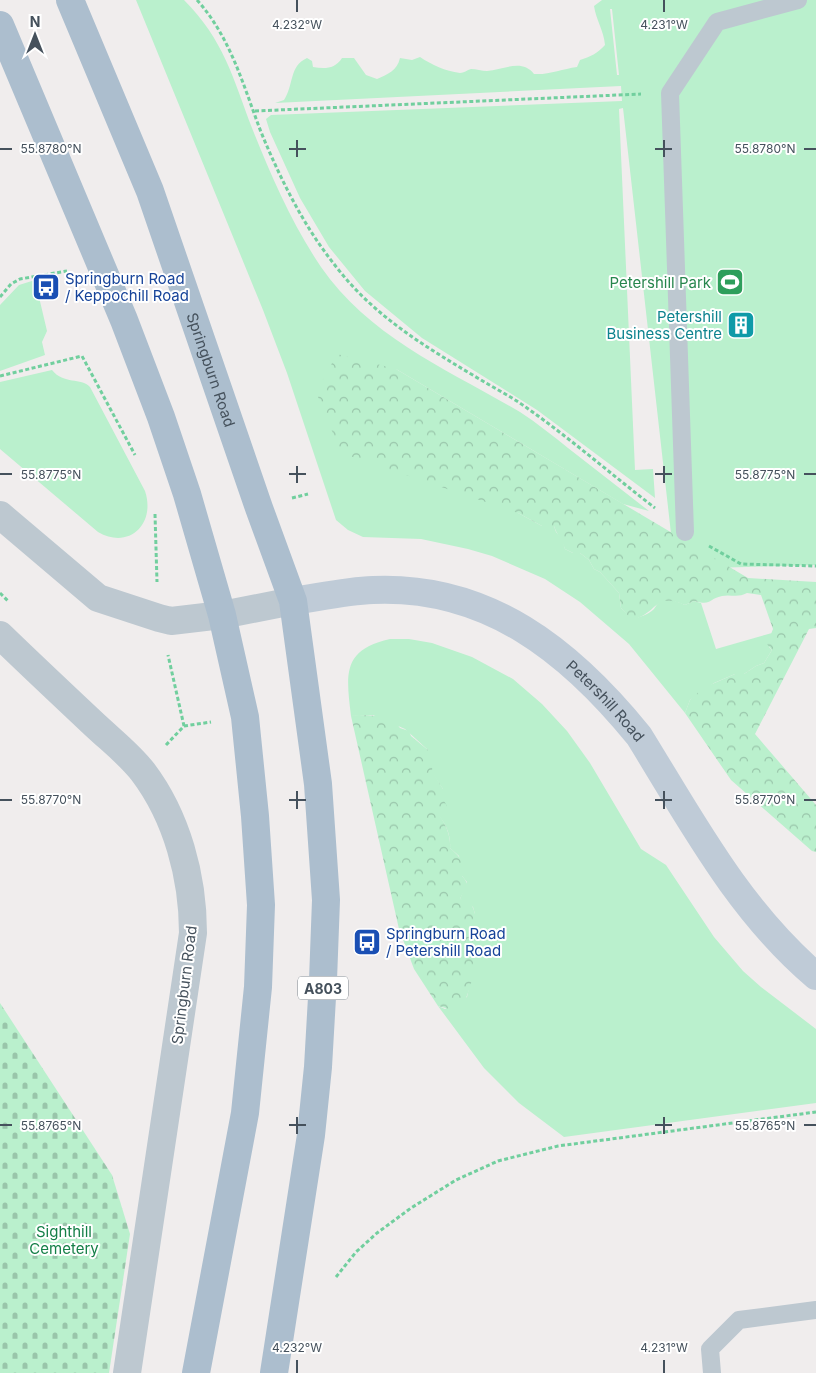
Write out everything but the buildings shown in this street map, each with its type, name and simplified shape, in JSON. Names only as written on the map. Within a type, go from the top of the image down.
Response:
[{"type":"main road","name":"Springburn Road","points":[[70,0],[150,191],[293,601],[318,784],[326,900],[323,980],[311,1135],[274,1373]]},
{"type":"main road","points":[[0,25],[101,265],[160,417],[186,494],[222,615],[245,716],[255,816],[261,905],[258,987],[245,1113],[196,1373]]},
{"type":"street","points":[[0,515],[98,598],[171,622],[222,615],[293,601]]},
{"type":"street","name":"Petershill Road","points":[[293,601],[373,590],[424,593],[460,601],[488,611],[510,621],[544,642],[576,668],[620,713],[639,736],[734,888],[764,924],[816,976]]},
{"type":"street","name":"Springburn Road","points":[[0,635],[143,772],[169,818],[189,883],[193,933],[126,1373]]},
{"type":"lane","points":[[686,532],[670,93],[717,22],[798,0]]},
{"type":"lane","points":[[712,1373],[710,1350],[739,1320],[816,1310]]},
{"type":"path","points":[[197,0],[226,43],[274,161],[297,207],[333,264],[362,297],[391,323],[526,407],[686,532],[741,564],[816,566]]},
{"type":"path","points":[[255,111],[670,93]]},
{"type":"path","points":[[0,296],[11,284],[20,279],[101,265]]},
{"type":"path","points":[[155,512],[160,618],[184,726],[166,746],[159,740]]},
{"type":"path","points":[[0,594],[14,606]]},
{"type":"path","points":[[336,1276],[356,1252],[376,1233],[411,1208],[456,1180],[498,1161],[558,1146],[816,1112]]},
{"type":"green space","points":[[136,0],[184,0],[209,30],[226,60],[252,128],[291,217],[321,267],[341,292],[363,314],[412,350],[526,416],[649,511],[623,504],[396,369],[518,513],[542,526],[554,526],[562,539],[565,549],[573,553],[580,553],[589,560],[594,569],[600,572],[619,593],[621,608],[632,619],[649,613],[659,602],[665,600],[685,605],[694,601],[701,603],[716,649],[772,633],[769,647],[772,650],[764,663],[744,674],[735,674],[714,683],[690,700],[685,713],[629,644],[580,602],[545,579],[492,556],[468,549],[421,539],[363,537],[348,530],[336,520],[287,373],[263,310]]},
{"type":"green space","points":[[602,0],[816,0],[816,565],[675,569],[623,108],[619,109],[635,470],[653,469],[655,498],[537,410],[422,338],[365,291],[329,247],[300,198],[270,132],[266,119],[271,115],[622,101],[621,86],[275,103],[284,100],[294,71],[301,61],[307,58],[312,61],[313,67],[322,68],[333,66],[342,58],[354,58],[366,75],[377,79],[394,69],[400,58],[412,60],[420,57],[449,71],[460,73],[471,69],[487,71],[518,66],[529,69],[534,74],[540,74],[577,67],[580,60],[594,54],[605,45],[594,6]],"holes":[[[610,9],[612,9],[619,75],[617,75]]]},
{"type":"green space","points":[[35,280],[47,331],[42,342],[45,355],[0,371],[0,305],[19,285]]},
{"type":"green space","points":[[337,354],[396,369],[748,578],[816,582],[816,628],[809,629],[755,734],[816,805],[816,852],[812,851],[731,780],[685,713],[690,700],[703,688],[735,674],[744,674],[764,663],[772,650],[766,643],[773,629],[761,595],[747,593],[718,597],[707,602],[694,601],[685,605],[667,601],[657,605],[641,617],[632,620],[621,608],[619,593],[600,572],[594,569],[589,560],[580,553],[573,553],[565,549],[554,526],[542,526],[518,513],[341,453],[316,392]]},
{"type":"green space","points":[[52,370],[62,378],[82,382],[90,387],[145,491],[147,514],[137,531],[129,536],[120,538],[109,537],[98,532],[0,449],[0,382]]},
{"type":"green space","points":[[390,639],[409,639],[432,643],[472,657],[513,679],[542,704],[567,731],[590,763],[641,849],[666,865],[714,937],[743,971],[816,1029],[816,1103],[564,1137],[519,1103],[484,1068],[438,1006],[445,1009],[467,997],[472,973],[475,914],[473,907],[460,899],[467,882],[462,876],[459,856],[450,848],[447,830],[438,815],[443,799],[443,789],[431,771],[428,750],[405,729],[373,715],[351,716],[348,676],[355,657],[374,644]]},
{"type":"green space","points":[[359,715],[392,720],[400,728],[409,731],[411,736],[428,750],[433,757],[432,771],[443,789],[443,799],[447,806],[442,814],[439,815],[448,831],[450,848],[459,857],[464,867],[462,876],[467,883],[467,887],[460,899],[471,904],[475,913],[478,937],[476,961],[471,984],[463,1006],[453,1010],[438,1006],[414,969],[399,929],[351,716]]},
{"type":"green space","name":"Sighthill Cemetery","points":[[0,1003],[112,1175],[130,1234],[109,1373],[0,1373]]},
{"type":"place","name":"Petershill Park","points":[[730,282]]},
{"type":"place","name":"Springburn Road / Keppochill Road","points":[[46,287]]},
{"type":"place","name":"Petershill Business Centre","points":[[741,325]]},
{"type":"place","name":"Springburn Road / Petershill Road","points":[[367,942]]}]
